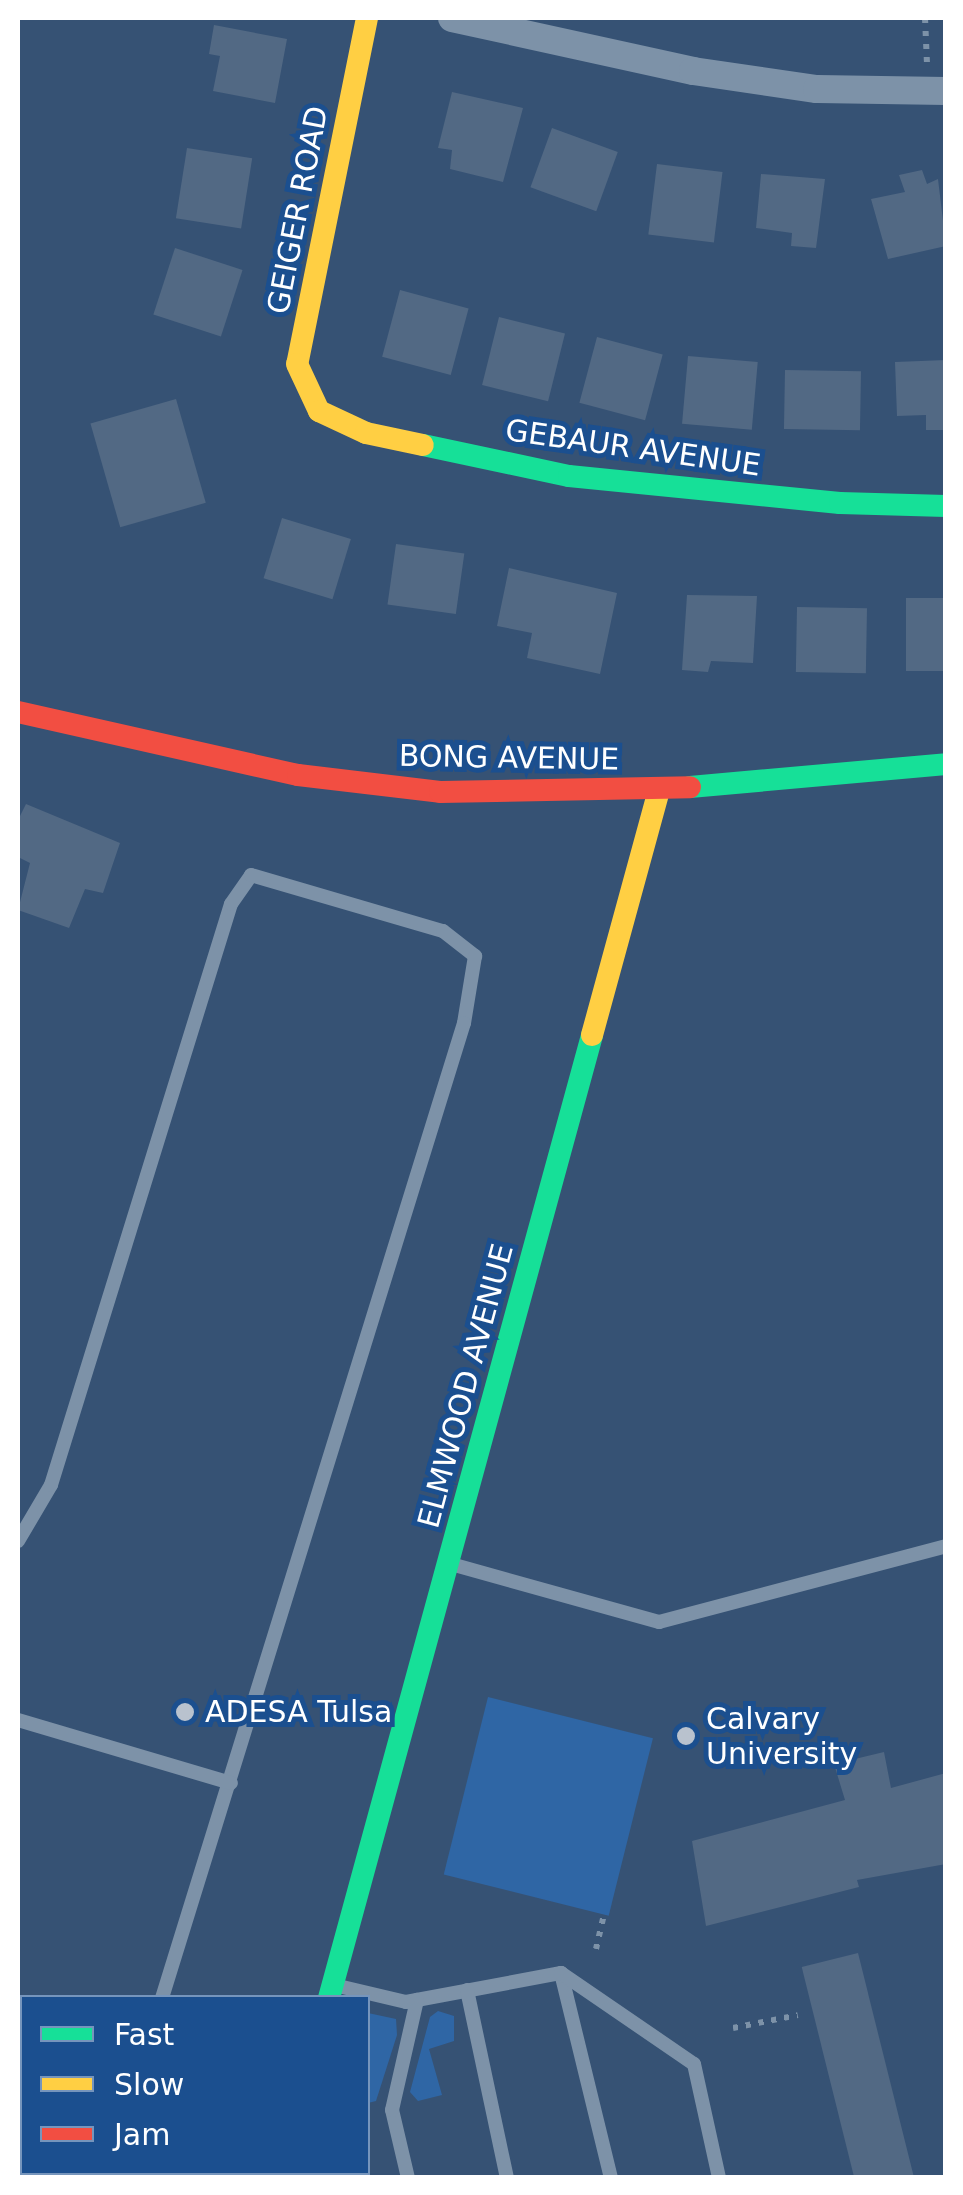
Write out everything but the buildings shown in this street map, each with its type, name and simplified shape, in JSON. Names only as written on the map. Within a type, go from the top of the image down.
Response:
[{"type":"street","name":"GEIGER ROAD","points":[[319,411],[298,364],[368,18]]},
{"type":"street","points":[[452,18],[693,71],[817,90],[937,91]]},
{"type":"street","name":"GEBAUR AVENUE","points":[[319,411],[366,433],[569,476],[822,501],[946,506]]},
{"type":"street","name":"BONG AVENUE","points":[[18,712],[316,777],[440,792],[659,790],[946,764]]},
{"type":"street","name":"ELMWOOD AVENUE","points":[[331,1991],[451,1564],[659,790]]},
{"type":"lane","points":[[18,1541],[52,1485],[225,923],[251,875],[443,930],[475,956],[464,1023],[163,1995]]},
{"type":"lane","points":[[451,1564],[660,1622],[946,1546]]},
{"type":"lane","points":[[18,1720],[231,1783]]},
{"type":"lane","points":[[370,1995],[417,2000],[561,1973],[694,2064],[719,2178]]},
{"type":"lane","points":[[561,1973],[611,2178]]},
{"type":"lane","points":[[467,1990],[507,2178]]},
{"type":"lane","points":[[331,1991],[369,1995]]},
{"type":"lane","points":[[408,2178],[392,2110],[417,2000]]},
{"type":"path","points":[[925,18],[937,91]]},
{"type":"path","points":[[596,1949],[604,1914]]},
{"type":"path","points":[[733,2028],[798,2015]]},
{"type":"shaded area","points":[[488,1697],[653,1738],[609,1916],[444,1875]]},
{"type":"shaded area","points":[[438,2011],[454,2016],[454,2041],[429,2049],[442,2095],[418,2101],[410,2092],[430,2017]]},
{"type":"shaded area","points":[[370,2013],[396,2019],[397,2035],[376,2101],[370,2102]]},
{"type":"traffic: fast","points":[[423,445],[569,476],[840,503],[946,506]]},
{"type":"traffic: fast","points":[[690,787],[946,764]]},
{"type":"traffic: fast","points":[[330,1995],[592,1035]]},
{"type":"traffic: slow","points":[[367,18],[297,364],[319,411],[366,433],[423,445]]},
{"type":"traffic: slow","points":[[592,1035],[659,790]]},
{"type":"traffic: jam","points":[[18,712],[298,775],[440,792],[690,787]]},
{"type":"place","name":"ADESA Tulsa","points":[[185,1712]]},
{"type":"place","name":"Calvary University","points":[[686,1736]]}]
